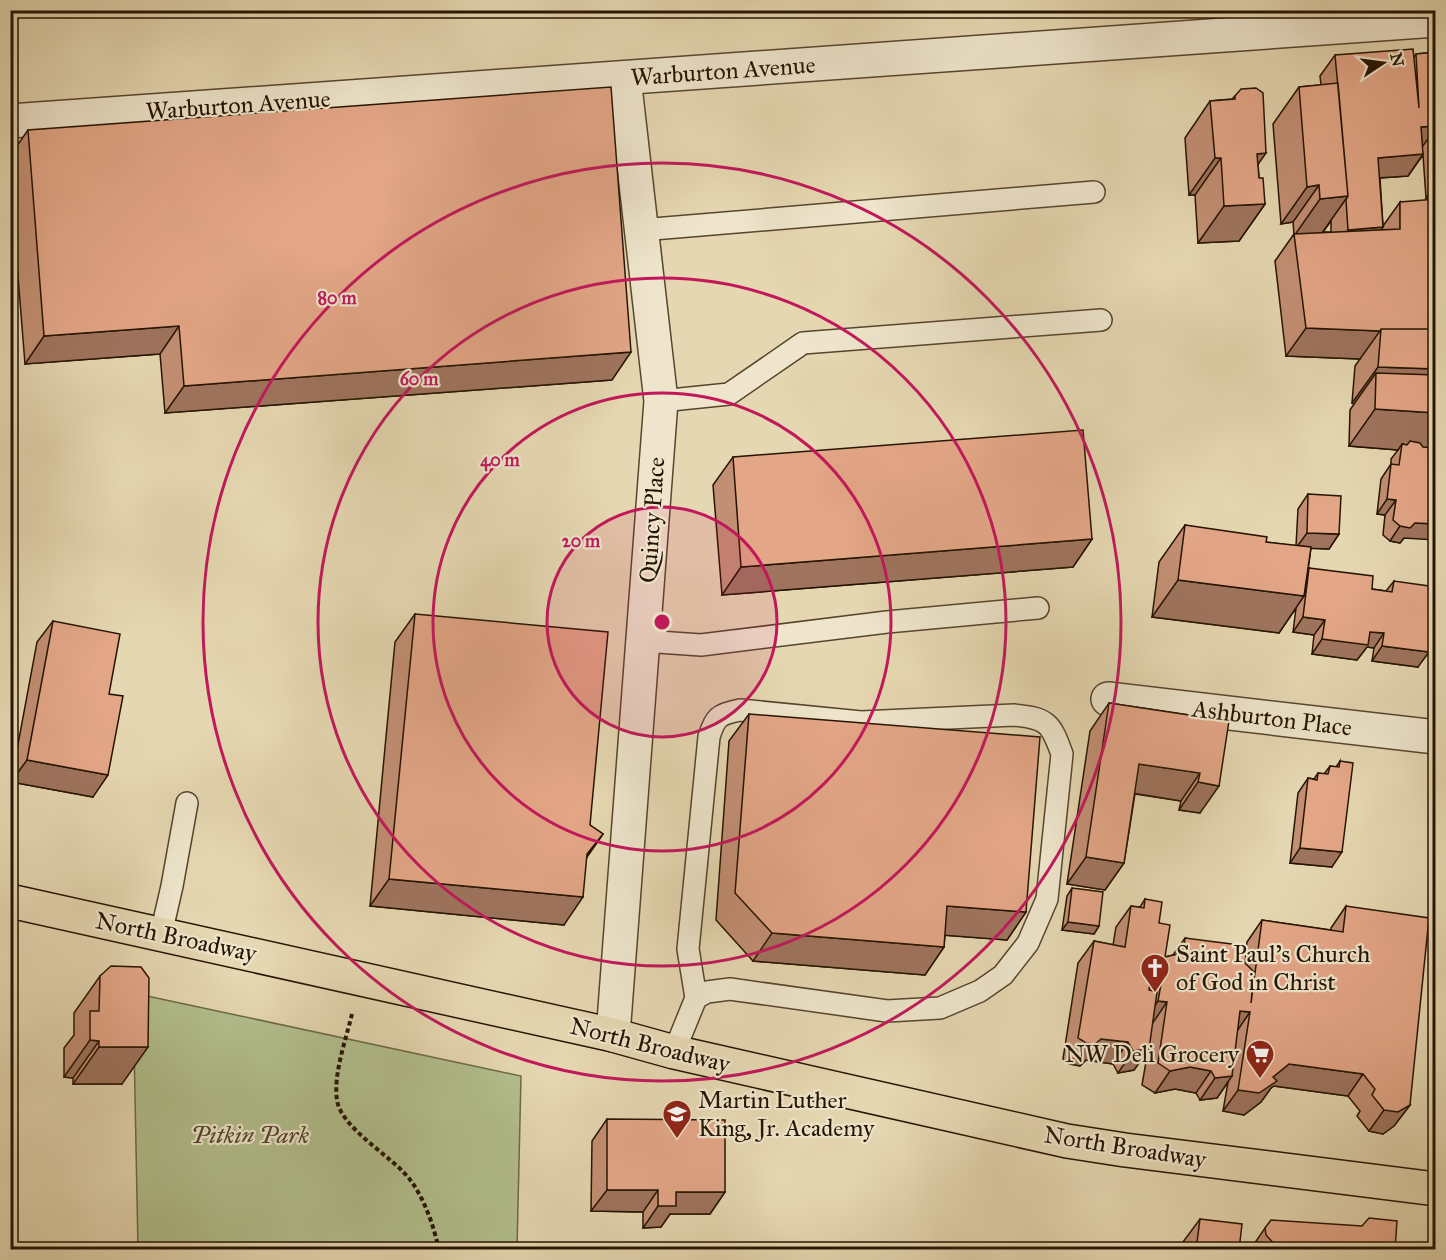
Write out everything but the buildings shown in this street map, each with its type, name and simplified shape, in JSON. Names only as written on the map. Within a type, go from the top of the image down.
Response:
[{"type":"main road","name":"North Broadway","points":[[10,901],[613,1035],[674,1052],[1067,1141],[1436,1189]]},
{"type":"street","name":"Warburton Avenue","points":[[10,121],[1436,20]]},
{"type":"street","name":"Quincy Place","points":[[613,1035],[661,401],[624,78]]},
{"type":"street","name":"Ashburton Place","points":[[1108,699],[1436,737]]},
{"type":"lane","points":[[640,230],[1094,192]]},
{"type":"lane","points":[[661,401],[729,394],[803,343],[1101,320]]},
{"type":"lane","points":[[643,641],[701,645],[887,622],[1038,608]]},
{"type":"lane","points":[[674,1052],[696,998],[688,949],[708,748],[714,722],[725,713],[740,710],[861,722],[1014,715],[1037,717],[1054,731],[1062,754],[1047,900],[1028,943],[1003,975],[980,991],[940,1008],[887,1011],[730,989],[707,992],[696,998]]},
{"type":"lane","points":[[161,934],[187,803]]},
{"type":"path","points":[[360,978],[337,1077],[337,1101],[344,1119],[411,1181],[428,1213],[440,1250]]},
{"type":"green space","name":"Pitkin Park","points":[[133,993],[521,1076],[517,1249],[138,1249]]},
{"type":"place","name":"Saint Paul's Church of God in Christ","points":[[1155,994]]},
{"type":"place","name":"NW Deli Grocery","points":[[1260,1080]]},
{"type":"place","name":"Martin Luther King, Jr. Academy","points":[[677,1140]]}]
